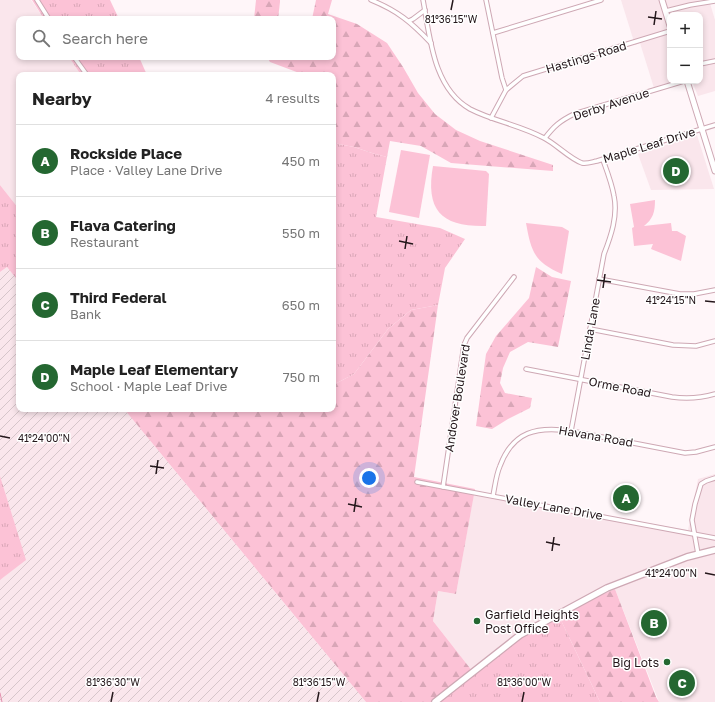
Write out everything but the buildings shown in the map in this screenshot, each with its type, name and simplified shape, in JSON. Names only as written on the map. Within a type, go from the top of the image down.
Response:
[{"type":"main road","points":[[662,0],[667,15]]},
{"type":"main road","points":[[688,84],[715,171]]},
{"type":"main road","points":[[434,702],[520,635],[607,588],[698,554],[715,550]]},
{"type":"street","points":[[37,0],[47,16]]},
{"type":"street","points":[[371,0],[389,8],[409,21],[432,44]]},
{"type":"street","points":[[423,0],[437,65],[445,84],[456,97],[469,108],[491,118],[528,130],[545,138]]},
{"type":"street","points":[[486,0],[502,78],[506,90],[491,118]]},
{"type":"street","points":[[493,33],[601,0]]},
{"type":"street","points":[[666,11],[715,1]]},
{"type":"street","points":[[409,21],[425,10]]},
{"type":"street","name":"Hastings Road","points":[[506,90],[523,76],[667,32]]},
{"type":"street","points":[[76,60],[85,72]]},
{"type":"street","points":[[703,63],[715,61]]},
{"type":"street","name":"Derby Avenue","points":[[545,138],[554,126],[574,114],[674,84]]},
{"type":"street","name":"Maple Leaf Drive","points":[[545,138],[573,158],[582,163],[589,163],[715,125]]},
{"type":"street","name":"Linda Lane","points":[[571,430],[604,254],[610,240],[616,207],[614,195],[603,160]]},
{"type":"street","name":"Andover Boulevard","points":[[443,487],[464,345],[467,338],[514,277]]},
{"type":"street","points":[[599,279],[680,294],[694,294],[715,290]]},
{"type":"street","points":[[590,329],[673,345],[696,346],[715,341]]},
{"type":"street","name":"Orme Road","points":[[526,369],[686,399],[707,397],[715,394]]},
{"type":"street","name":"Havana Road","points":[[493,496],[499,467],[510,446],[518,438],[530,432],[541,429],[554,428],[571,430],[685,453],[715,447]]},
{"type":"street","points":[[698,554],[692,520],[698,490],[704,482],[715,478]]},
{"type":"street","name":"Valley Lane Drive","points":[[418,482],[715,538]]},
{"type":"shaded area","points":[[0,0],[31,0],[42,16],[16,16],[16,60],[71,60],[79,72],[16,72],[16,205],[0,185]]},
{"type":"shaded area","points":[[621,0],[709,0],[715,20],[715,91],[698,96],[693,84],[703,84],[703,12],[667,12],[667,84],[668,84],[654,88],[640,43],[635,45]]},
{"type":"shaded area","points":[[697,135],[714,189],[651,190],[638,154]]},
{"type":"shaded area","points":[[7,267],[16,278],[16,412],[126,412],[366,702],[0,702],[0,580],[25,560],[0,476],[0,272]]},
{"type":"shaded area","points":[[715,474],[715,702],[659,702],[615,589],[609,592],[607,588],[473,672],[433,621],[438,591],[456,594],[474,493],[688,530],[698,479]]},
{"type":"green space","points":[[32,0],[110,0],[118,16],[42,16]]},
{"type":"green space","points":[[256,0],[280,0],[278,16],[254,16]]},
{"type":"green space","points":[[316,0],[332,0],[328,14],[334,16],[313,16]]},
{"type":"green space","points":[[336,17],[357,24],[387,43],[418,93],[435,114],[456,130],[480,141],[553,165],[553,171],[451,163],[421,146],[390,141],[387,157],[354,147],[336,144],[336,72],[297,72],[270,62],[269,60],[336,60]]},
{"type":"green space","points":[[71,60],[140,60],[146,72],[79,72]]},
{"type":"green space","points":[[336,144],[354,147],[387,157],[376,217],[440,228],[465,239],[445,268],[438,305],[411,310],[388,329],[354,374],[336,383]]},
{"type":"green space","points":[[401,150],[430,155],[419,218],[389,212]]},
{"type":"green space","points":[[433,166],[486,171],[489,174],[486,226],[471,226],[458,223],[448,219],[440,213],[435,205],[432,194],[431,182]]},
{"type":"green space","points":[[0,185],[16,205],[16,278],[7,267],[0,272]]},
{"type":"green space","points":[[655,200],[653,215],[650,221],[644,226],[671,223],[672,231],[677,231],[686,236],[681,261],[651,249],[653,244],[634,246],[632,228],[634,227],[630,204]]},
{"type":"green space","points":[[526,223],[562,227],[569,231],[562,274],[545,265],[535,254],[532,248]]},
{"type":"green space","points":[[536,267],[552,277],[571,281],[558,347],[528,342],[510,352],[503,368],[500,383],[505,393],[532,398],[530,408],[492,429],[476,426],[486,354],[496,336],[529,298]]},
{"type":"green space","points":[[438,305],[414,477],[475,489],[456,594],[438,591],[433,621],[473,672],[437,701],[440,702],[366,702],[126,412],[336,412],[336,383],[354,374],[388,329],[411,310]]},
{"type":"green space","points":[[0,476],[26,560],[0,580]]},
{"type":"green space","points":[[615,589],[659,702],[600,702],[558,614]]},
{"type":"green space","points":[[558,614],[600,702],[436,701],[520,635]]},
{"type":"waterway","points":[[0,693],[2,702]]},
{"type":"place","name":"Maple Leaf Elementary","points":[[676,171]]},
{"type":"place","name":"Rockside Place","points":[[626,498]]},
{"type":"place","name":"Garfield Heights Post Office","points":[[477,621]]},
{"type":"place","name":"Flava Catering","points":[[654,623]]},
{"type":"place","name":"Big Lots","points":[[667,662]]},
{"type":"place","name":"Third Federal","points":[[682,683]]}]
